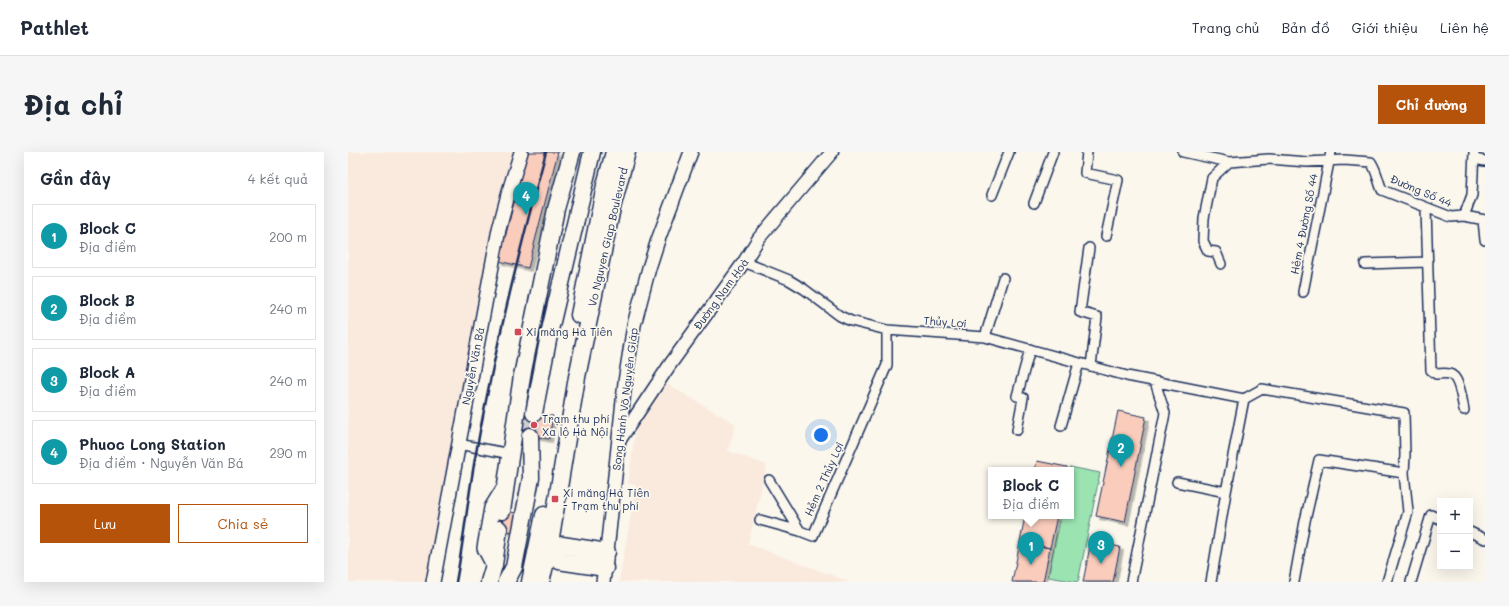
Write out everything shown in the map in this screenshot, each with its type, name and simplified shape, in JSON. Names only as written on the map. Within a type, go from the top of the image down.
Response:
[{"type":"highway","points":[[502,510],[522,376],[556,209],[572,152]]},
{"type":"highway","points":[[534,413],[550,330],[592,152]]},
{"type":"highway","name":"Vo Nguyen Giap Boulevard","points":[[532,574],[542,526],[586,274],[605,185],[614,152]]},
{"type":"highway","name":"Vo Nguyen Giap Boulevard","points":[[541,582],[549,549],[577,377],[612,208],[627,152]]},
{"type":"highway","points":[[522,376],[550,330]]},
{"type":"highway","points":[[506,582],[514,567],[531,478],[530,436]]},
{"type":"highway","points":[[542,526],[549,549],[559,560],[604,575]]},
{"type":"highway","points":[[489,582],[494,565],[499,529]]},
{"type":"highway","points":[[532,574],[549,549],[562,545],[607,552]]},
{"type":"highway","points":[[494,565],[496,582]]},
{"type":"main road","name":"Nguyễn Văn Bá","points":[[433,582],[499,229],[521,152]]},
{"type":"main road","name":"Song Hành Võ Nguyên Giáp","points":[[604,575],[629,353],[641,296],[658,240],[691,152]]},
{"type":"main road","points":[[494,565],[485,548],[492,508],[506,486]]},
{"type":"street","name":"Đường Nam Hoà","points":[[619,442],[670,366],[760,238],[832,152]]},
{"type":"street","points":[[992,195],[1009,152]]},
{"type":"street","points":[[1034,203],[1053,152]]},
{"type":"street","points":[[1088,152],[1085,173],[1118,180],[1106,236]]},
{"type":"street","name":"Đường Số 44","points":[[1183,152],[1229,162],[1269,156],[1306,162],[1330,157],[1344,160],[1371,162],[1375,168],[1378,182],[1382,190],[1451,217],[1464,216],[1484,220]]},
{"type":"street","points":[[1464,216],[1472,195],[1474,156],[1485,161]]},
{"type":"street","name":"Hẻm 4 Đường Số 44","points":[[1303,292],[1330,157]]},
{"type":"street","points":[[1221,264],[1216,252],[1208,251],[1203,241],[1204,218],[1212,178],[1229,162]]},
{"type":"street","points":[[1426,208],[1432,370],[1436,374],[1449,374],[1454,377],[1457,382],[1464,410]]},
{"type":"street","points":[[1484,220],[1485,240]]},
{"type":"street","points":[[1089,248],[1080,312],[1098,317],[1091,366]]},
{"type":"street","name":"Thủy Lợi","points":[[744,262],[788,280],[804,289],[840,316],[887,330],[985,337],[1127,376],[1244,399]]},
{"type":"street","points":[[1365,264],[1428,262]]},
{"type":"street","points":[[985,337],[1003,278]]},
{"type":"street","name":"Hẻm 2 Thủy Lợi","points":[[769,480],[800,530],[813,536],[887,365],[887,330]]},
{"type":"street","points":[[1017,430],[1023,398],[1017,396],[1030,349]]},
{"type":"street","points":[[1061,426],[1080,363]]},
{"type":"street","points":[[1131,582],[1166,413],[1155,382]]},
{"type":"street","points":[[1211,582],[1226,492],[1244,399],[1262,389],[1404,414],[1404,473],[1408,512],[1387,582]]},
{"type":"street","points":[[458,444],[511,454]]},
{"type":"street","points":[[1294,582],[1305,521],[1319,460],[1404,473]]},
{"type":"street","points":[[1177,482],[1226,492]]},
{"type":"street","points":[[1411,582],[1431,515],[1437,518]]},
{"type":"street","points":[[760,520],[800,530]]},
{"type":"street","points":[[1473,533],[1485,539]]},
{"type":"shaded area","points":[[348,152],[513,152],[503,182],[427,582],[348,582]]},
{"type":"shaded area","points":[[662,381],[736,424],[728,451],[767,465],[748,544],[850,582],[619,582],[636,486],[628,483],[637,420]]},
{"type":"green space","points":[[1074,468],[1100,473],[1078,582],[1048,577],[1059,519],[1074,519]]},
{"type":"building","points":[[527,152],[558,152],[528,268],[499,261]]},
{"type":"building","name":"Trạm thu phí Xa lộ Hà Nội","points":[[519,411],[553,416],[549,439],[515,433]]},
{"type":"building","points":[[1118,411],[1146,417],[1125,522],[1096,516]]},
{"type":"building","points":[[1037,461],[1067,467],[1036,467]]},
{"type":"building","points":[[488,508],[516,513],[513,532],[484,527]]},
{"type":"building","points":[[1024,519],[1056,519],[1050,548],[1020,542]]},
{"type":"building","points":[[1091,541],[1120,547],[1113,582],[1083,582]]},
{"type":"building","points":[[1020,542],[1050,548],[1043,582],[1012,582]]},
{"type":"tunnel","points":[[530,436],[534,413]]},
{"type":"railway","points":[[456,582],[473,469],[483,415],[499,339],[546,152]]},
{"type":"place","name":"Phuoc Long Station","points":[[526,215]]},
{"type":"place","name":"Xi măng Hà Tiên","points":[[518,332]]},
{"type":"place","name":"Trạm thu phí Xa lộ Hà Nội","points":[[534,425]]},
{"type":"place","name":"Block B","points":[[1121,467]]},
{"type":"place","name":"Xi măng Hà Tiên - Trạm thu phí","points":[[555,499]]},
{"type":"place","name":"Block A","points":[[1101,564]]},
{"type":"place","name":"Block C","points":[[1031,565]]}]
